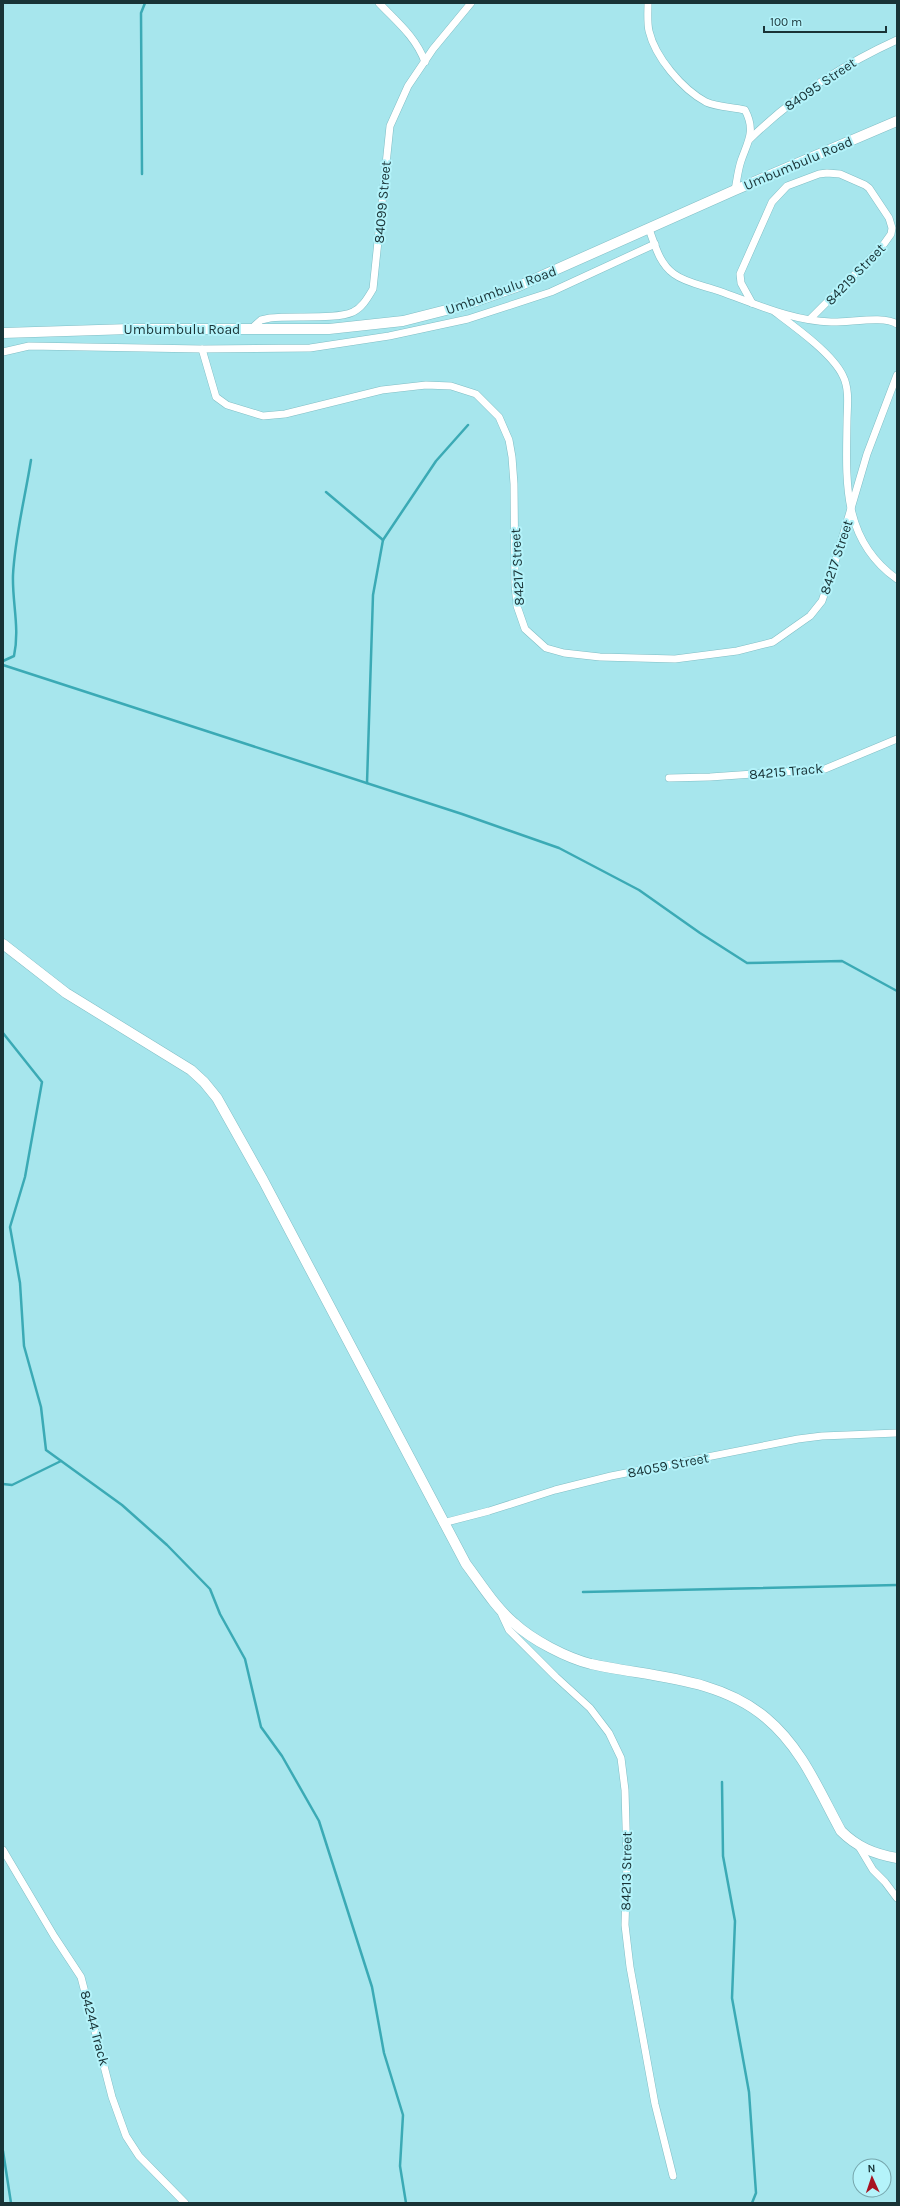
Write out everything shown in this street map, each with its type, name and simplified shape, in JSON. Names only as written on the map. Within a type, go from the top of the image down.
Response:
[{"type":"street","points":[[379,3],[410,34],[420,49],[425,62]]},
{"type":"street","name":"84099 Street","points":[[250,329],[261,320],[270,318],[336,315],[353,312],[365,302],[373,289],[390,126],[408,86],[471,3]]},
{"type":"street","points":[[648,3],[649,30],[660,56],[668,69],[705,101],[713,105],[745,110],[751,121],[750,139],[741,162],[735,190]]},
{"type":"street","name":"84095 Street","points":[[750,139],[777,113],[808,90],[860,57],[897,40]]},
{"type":"street","name":"Umbumbulu Road","points":[[3,333],[29,331],[329,328],[402,321],[462,306],[519,286],[735,190],[897,121]]},
{"type":"street","name":"84219 Street","points":[[752,303],[741,283],[740,274],[772,202],[787,186],[819,174],[840,174],[869,188],[890,218],[892,228],[891,234],[881,248],[810,319]]},
{"type":"street","points":[[649,229],[659,257],[673,274],[775,312],[810,319],[847,323],[880,320],[897,324]]},
{"type":"street","points":[[3,352],[29,346],[202,349],[310,348],[389,336],[468,319],[551,292],[654,244]]},
{"type":"street","points":[[775,312],[806,335],[829,358],[844,376],[847,393],[847,491],[851,510],[857,531],[871,556],[885,571],[897,579]]},
{"type":"street","points":[[29,331],[29,346]]},
{"type":"street","name":"84217 Street","points":[[202,349],[216,397],[227,405],[263,416],[302,410],[382,390],[426,385],[451,386],[476,394],[499,417],[509,440],[512,458],[517,606],[525,629],[535,640],[546,648],[564,653],[600,657],[675,659],[708,656],[773,642],[810,616],[822,601],[867,454],[897,375]]},
{"type":"street","name":"84215 Track","points":[[669,778],[718,777],[825,769],[897,739]]},
{"type":"street","points":[[3,944],[66,993],[191,1070],[204,1082],[217,1098],[263,1180],[466,1564],[498,1607],[514,1624],[556,1650],[590,1664],[695,1684],[725,1693],[750,1706],[767,1718],[797,1750],[841,1831],[858,1845],[870,1852],[897,1858]]},
{"type":"street","name":"84059 Street","points":[[443,1523],[489,1511],[555,1490],[657,1467],[822,1436],[897,1433]]},
{"type":"street","name":"84213 Street","points":[[498,1607],[509,1630],[556,1677],[590,1708],[609,1733],[621,1758],[625,1790],[627,1861],[625,1925],[630,1967],[655,2104],[673,2176]]},
{"type":"street","points":[[858,1845],[873,1870],[885,1882],[897,1898]]},
{"type":"street","name":"84244 Track","points":[[3,1850],[54,1936],[81,1976],[112,2097],[126,2136],[139,2156],[185,2203]]},
{"type":"waterway","points":[[142,174],[141,13],[145,3]]},
{"type":"waterway","points":[[367,783],[373,595],[383,540],[436,461],[468,425]]},
{"type":"waterway","points":[[3,661],[14,656],[16,646],[13,585],[14,560],[31,460]]},
{"type":"waterway","points":[[326,492],[383,540]]},
{"type":"waterway","points":[[3,665],[462,814],[559,848],[639,890],[700,933],[747,963],[842,961],[897,991]]},
{"type":"waterway","points":[[3,1033],[42,1082],[25,1177],[10,1227],[20,1283],[24,1346],[41,1407],[46,1450],[122,1505],[167,1545],[210,1589],[220,1614],[245,1659],[261,1727],[282,1756],[319,1821],[372,1987],[384,2053],[403,2115],[400,2166],[406,2203]]},
{"type":"waterway","points":[[3,1484],[12,1485],[61,1461]]},
{"type":"waterway","points":[[583,1592],[897,1585]]},
{"type":"waterway","points":[[722,1782],[723,1856],[735,1921],[732,1998],[749,2092],[756,2193],[752,2203]]},
{"type":"waterway","points":[[3,2151],[11,2203]]}]
